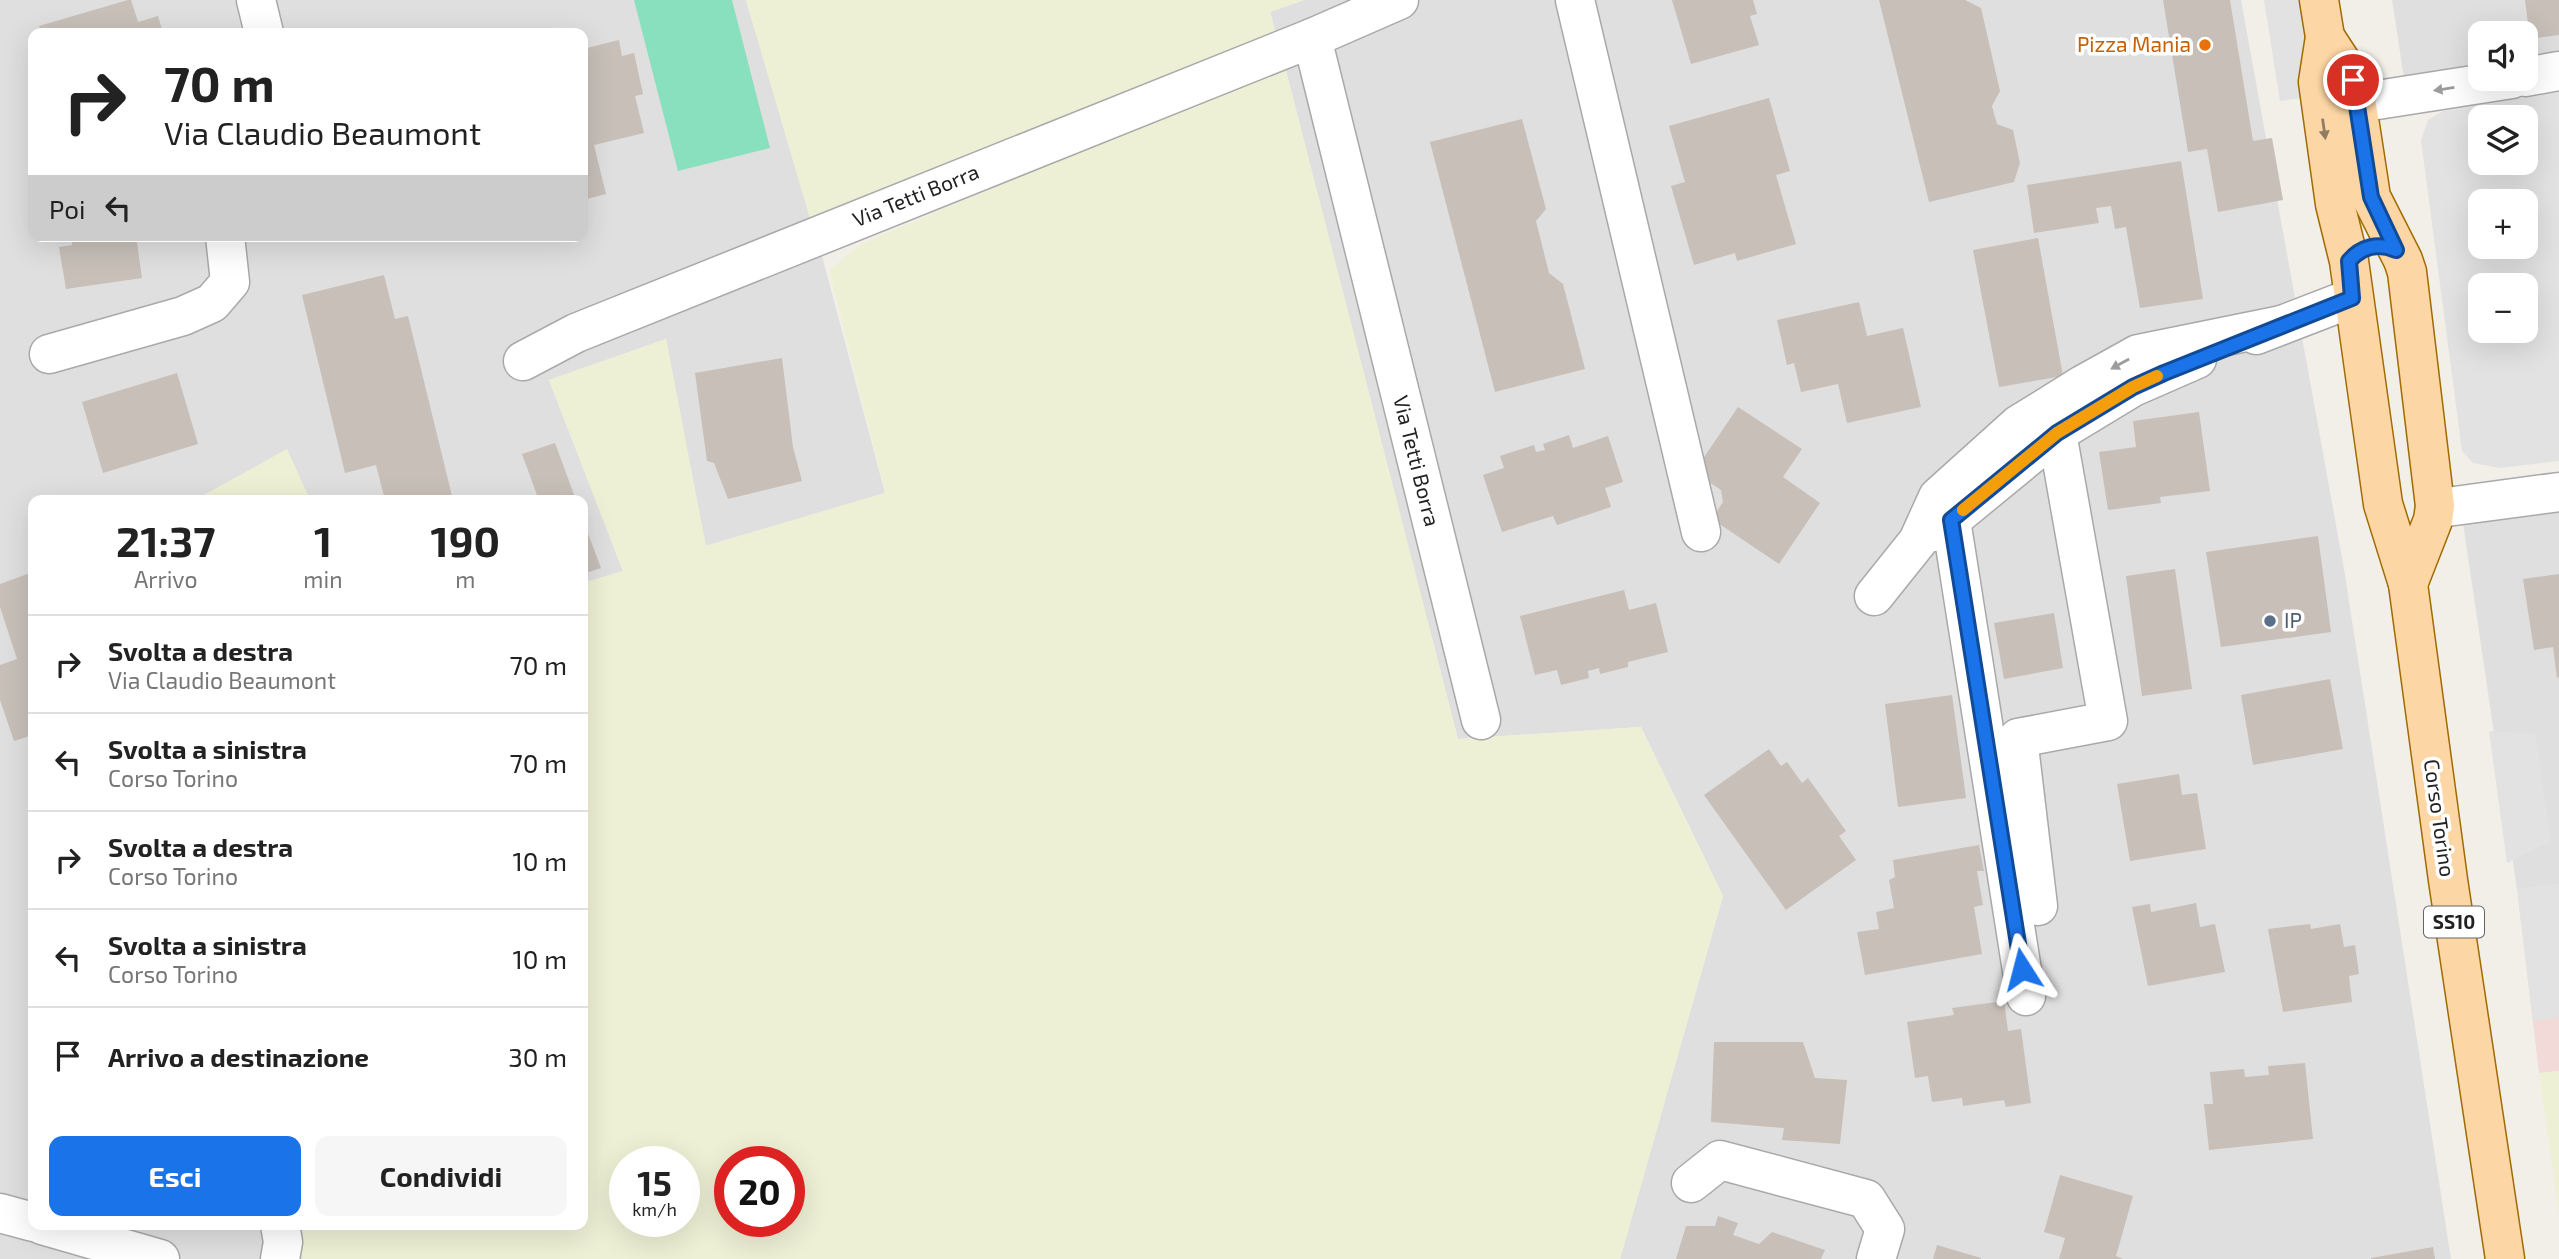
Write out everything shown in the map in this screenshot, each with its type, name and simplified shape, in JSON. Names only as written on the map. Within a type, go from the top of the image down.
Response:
[{"type":"main road","name":"Corso Torino","points":[[2319,0],[2325,37],[2318,82],[2335,204],[2350,279],[2383,504],[2408,584],[2448,880],[2505,1259]]},
{"type":"main road","name":"Corso Torino","points":[[2325,37],[2353,80],[2371,197],[2407,272],[2434,508],[2434,520],[2408,584]]},
{"type":"main road","points":[[2350,279],[2357,251],[2386,245],[2396,250]]},
{"type":"main road","points":[[2387,515],[2420,515],[2429,513],[2434,508]]},
{"type":"street","points":[[257,0],[263,28]]},
{"type":"street","name":"Via Tetti Borra","points":[[523,361],[576,333],[1312,38],[1399,0]]},
{"type":"street","points":[[1575,0],[1702,532]]},
{"type":"street","name":"Via Tetti Borra","points":[[1312,38],[1480,720]]},
{"type":"street","points":[[2538,75],[2559,71]]},
{"type":"street","points":[[2358,103],[2468,86]]},
{"type":"street","points":[[49,354],[183,316],[212,303],[230,282],[226,242]]},
{"type":"street","points":[[1918,541],[1951,520],[2057,433],[2143,382],[2281,325],[2350,279]]},
{"type":"street","points":[[1874,596],[1918,541],[1938,497],[2018,425],[2138,354],[2281,325]]},
{"type":"street","points":[[2038,906],[2018,737],[2108,721],[2057,433]]},
{"type":"street","points":[[2434,508],[2559,492]]},
{"type":"street","points":[[1951,520],[2026,996]]},
{"type":"street","points":[[1691,1183],[1720,1160],[1866,1199],[1885,1229],[1876,1259]]},
{"type":"street","points":[[0,1213],[28,1221]]},
{"type":"street","points":[[59,1230],[160,1259]]},
{"type":"street","points":[[280,1259],[283,1242],[281,1230]]},
{"type":"shaded area","points":[[0,0],[746,0],[822,256],[885,493],[705,546],[666,339],[549,380],[623,571],[588,582],[588,495],[308,495],[287,450],[204,495],[28,495],[28,1230],[297,1230],[302,1259],[0,1259]]},
{"type":"shaded area","points":[[1304,0],[2241,0],[2344,569],[2451,1259],[1620,1259],[1723,896],[1641,727],[1458,739],[1270,12]]},
{"type":"shaded area","points":[[2264,0],[2308,0],[2323,95],[2280,101]]},
{"type":"shaded area","points":[[2392,0],[2559,0],[2559,52],[2538,56],[2538,21],[2468,21],[2468,68],[2404,78]]},
{"type":"shaded area","points":[[2559,92],[2559,461],[2500,468],[2473,463],[2462,451],[2421,140],[2428,120],[2443,111],[2468,107],[2468,175],[2538,175],[2538,105],[2480,105]]},
{"type":"shaded area","points":[[2559,511],[2559,884],[2517,889],[2463,523]]},
{"type":"shaded area","points":[[2489,731],[2535,734],[2551,841],[2507,863]]},
{"type":"shaded area","points":[[2559,884],[2559,1071],[2539,1073],[2517,889]]},
{"type":"shaded area","points":[[2559,884],[2559,1017],[2533,1021],[2517,889]]},
{"type":"green space","points":[[634,0],[732,0],[770,148],[678,171]]},
{"type":"green space","points":[[746,0],[1304,0],[1270,12],[1279,43],[813,229]]},
{"type":"green space","points":[[1286,70],[1458,739],[1641,727],[1723,896],[1620,1259],[302,1259],[297,1230],[588,1230],[588,582],[623,571],[549,380],[666,339],[706,546],[885,493],[829,270],[861,244],[1271,71]]},
{"type":"green space","points":[[287,449],[308,495],[204,495]]},
{"type":"green space","points":[[2559,1071],[2559,1214],[2539,1073]]},
{"type":"building","points":[[131,0],[138,22],[158,16],[162,28],[40,28]]},
{"type":"building","points":[[1672,0],[1753,0],[1757,14],[1750,16],[1759,45],[1691,64]]},
{"type":"building","points":[[1879,0],[1965,0],[1981,8],[2000,91],[1992,106],[1997,124],[2013,130],[2020,163],[2014,182],[1929,202]]},
{"type":"building","points":[[2163,0],[2230,0],[2253,141],[2272,138],[2283,200],[2218,212],[2207,149],[2188,152]]},
{"type":"building","points":[[2525,0],[2559,0],[2559,35],[2538,38],[2538,21],[2528,21]]},
{"type":"building","points":[[619,40],[622,56],[634,53],[643,94],[635,96],[644,133],[594,145],[606,194],[588,199],[588,48]]},
{"type":"building","points":[[1769,98],[1790,171],[1776,175],[1796,244],[1737,261],[1735,253],[1694,265],[1671,186],[1685,182],[1669,126]]},
{"type":"building","points":[[1522,119],[1546,209],[1536,221],[1549,273],[1563,284],[1585,369],[1495,392],[1430,142]]},
{"type":"building","points":[[2181,161],[2203,299],[2140,308],[2126,227],[2115,229],[2111,206],[2096,208],[2099,223],[2034,233],[2027,185]]},
{"type":"building","points":[[2038,238],[2063,376],[1999,387],[1973,250]]},
{"type":"building","points":[[72,242],[137,242],[142,278],[66,289],[59,247],[72,245]]},
{"type":"building","points":[[384,275],[395,319],[408,316],[452,495],[384,495],[376,465],[345,473],[302,295]]},
{"type":"building","points":[[1859,302],[1867,336],[1903,328],[1921,407],[1847,423],[1838,384],[1801,392],[1794,363],[1787,365],[1777,320]]},
{"type":"building","points":[[782,358],[793,447],[802,481],[728,499],[714,463],[707,461],[695,373]]},
{"type":"building","points":[[177,373],[198,444],[103,473],[82,402]]},
{"type":"building","points":[[1738,407],[1802,449],[1783,477],[1820,503],[1779,564],[1712,519],[1723,502],[1721,490],[1694,472]]},
{"type":"building","points":[[2199,412],[2210,491],[2160,497],[2161,503],[2108,510],[2099,452],[2136,447],[2133,421]]},
{"type":"building","points":[[1569,435],[1573,448],[1608,436],[1623,482],[1605,488],[1611,507],[1557,525],[1553,516],[1502,532],[1483,475],[1504,468],[1500,456],[1534,445],[1536,452],[1545,450],[1543,444]]},
{"type":"building","points":[[555,443],[574,495],[537,495],[522,454]]},
{"type":"building","points":[[588,533],[601,568],[588,572]]},
{"type":"building","points":[[2318,536],[2331,632],[2221,647],[2206,552]]},
{"type":"building","points":[[2175,569],[2192,689],[2142,696],[2126,576]]},
{"type":"building","points":[[28,574],[28,737],[14,741],[0,700],[0,665],[17,659],[0,607],[0,584]]},
{"type":"building","points":[[2559,574],[2557,678],[2553,647],[2534,650],[2523,579]]},
{"type":"building","points":[[1624,590],[1629,610],[1656,603],[1668,652],[1628,662],[1628,667],[1600,674],[1599,668],[1588,671],[1589,678],[1561,685],[1557,670],[1535,675],[1520,616]]},
{"type":"building","points":[[2054,613],[2063,668],[2004,679],[1994,623]]},
{"type":"building","points":[[2330,679],[2343,749],[2253,765],[2241,695]]},
{"type":"building","points":[[1952,695],[1966,798],[1898,807],[1885,704]]},
{"type":"building","points":[[1769,749],[1781,766],[1787,762],[1802,783],[1808,778],[1846,831],[1839,836],[1856,860],[1786,910],[1704,795]]},
{"type":"building","points":[[2179,774],[2182,795],[2197,793],[2206,849],[2130,861],[2117,784]]},
{"type":"building","points":[[1979,845],[1984,871],[1977,871],[1983,905],[1974,907],[1982,954],[1865,975],[1857,932],[1879,929],[1876,912],[1894,908],[1889,880],[1895,877],[1893,860]]},
{"type":"building","points":[[2196,903],[2200,927],[2215,924],[2225,972],[2148,986],[2132,907],[2150,904],[2151,912]]},
{"type":"building","points":[[2310,924],[2311,929],[2340,924],[2344,947],[2355,945],[2359,974],[2349,976],[2352,1002],[2283,1012],[2268,929]]},
{"type":"building","points":[[2004,1001],[2008,1031],[2021,1029],[2031,1103],[2006,1107],[2004,1100],[1963,1106],[1962,1098],[1932,1102],[1928,1076],[1915,1078],[1907,1022],[1954,1015],[1952,1008]]},
{"type":"building","points":[[1714,1042],[1803,1042],[1815,1078],[1847,1080],[1840,1144],[1782,1140],[1784,1128],[1711,1122]]},
{"type":"building","points":[[2305,1063],[2313,1139],[2209,1150],[2204,1104],[2213,1104],[2210,1072],[2244,1069],[2245,1077],[2269,1075],[2268,1066]]},
{"type":"building","points":[[2060,1175],[2133,1196],[2116,1256],[2123,1259],[2059,1259],[2065,1238],[2044,1232]]},
{"type":"building","points":[[1718,1216],[1738,1223],[1733,1235],[1759,1244],[1772,1232],[1825,1250],[1821,1259],[1676,1259],[1686,1226],[1715,1226]]},
{"type":"building","points":[[1937,1245],[1981,1258],[1981,1259],[1933,1259]]},
{"type":"building","points":[[2433,1247],[2435,1259],[2371,1259],[2371,1258]]},
{"type":"slow traffic","points":[[1963,510],[2057,433],[2133,387],[2157,376]]},
{"type":"place","name":"Pizza Mania","points":[[2205,45]]},
{"type":"place","name":"IP","points":[[2270,621]]},
{"type":"route","points":[[2022,969],[1951,520],[2057,433],[2133,387],[2352,298],[2349,261],[2357,251],[2386,245],[2396,250],[2371,197],[2353,80]]}]
